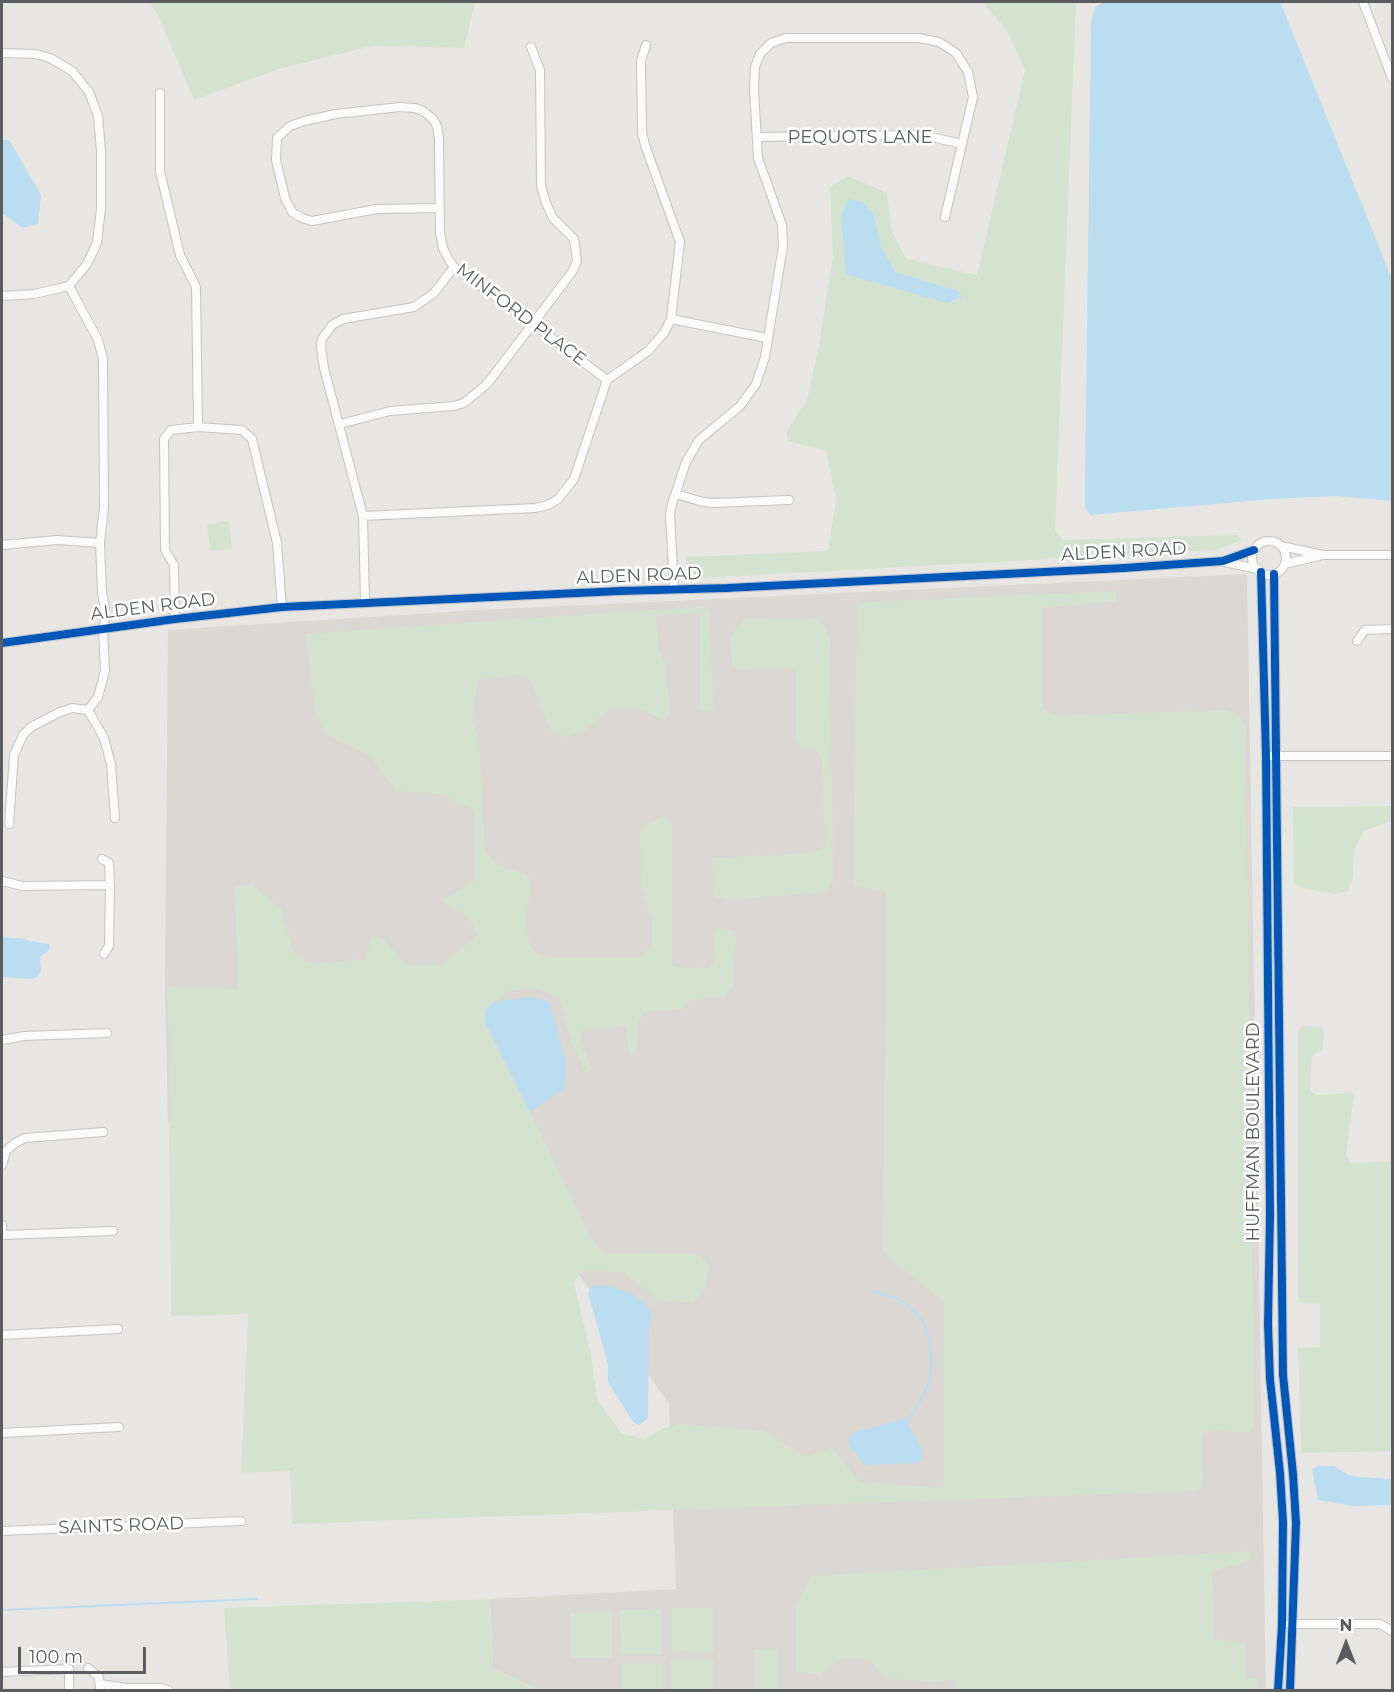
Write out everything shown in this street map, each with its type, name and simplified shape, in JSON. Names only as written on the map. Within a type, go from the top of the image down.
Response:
[{"type":"street","points":[[1363,2],[1389,62],[1392,78]]},
{"type":"street","points":[[674,589],[670,514],[687,462],[699,440],[740,406],[756,384],[765,357],[783,236],[782,225],[758,158],[755,67],[759,54],[771,43],[786,38],[918,38],[939,42],[960,58],[968,72],[973,98],[945,217]]},
{"type":"street","points":[[363,516],[535,508],[558,499],[574,479],[608,380],[658,342],[671,320],[680,242],[642,132],[642,61],[646,45]]},
{"type":"street","points":[[340,424],[390,411],[464,404],[487,384],[572,272],[577,261],[574,239],[553,218],[541,186],[540,70],[531,47]]},
{"type":"street","points":[[2,53],[36,54],[50,58],[72,70],[89,92],[98,116],[101,151],[101,209],[97,243],[83,270],[69,286],[34,294],[2,296]]},
{"type":"street","points":[[160,93],[160,171],[180,255],[196,287],[198,427]]},
{"type":"street","name":"MINFORD PLACE","points":[[438,207],[377,209],[312,221],[292,212],[285,198],[276,151],[278,138],[290,126],[336,114],[400,107],[423,111],[433,119],[437,126],[440,233],[443,248],[454,267],[608,380]]},
{"type":"street","name":"PEQUOTS LANE","points":[[757,137],[923,135],[962,144]]},
{"type":"street","points":[[365,602],[363,516],[321,347],[325,333],[332,325],[343,319],[414,307],[434,293],[454,267]]},
{"type":"street","points":[[69,286],[98,340],[103,359],[104,507],[100,543],[102,592],[106,616],[103,629],[105,670],[98,698],[88,710]]},
{"type":"street","points":[[671,320],[767,338]]},
{"type":"street","points":[[174,619],[174,565],[165,550],[164,439],[171,430],[198,427],[242,430],[252,439],[277,543],[282,607]]},
{"type":"street","points":[[676,494],[714,503],[789,500]]},
{"type":"street","points":[[2,545],[57,540],[100,543]]},
{"type":"street","points":[[1281,546],[1285,552],[1285,564],[1282,571],[1274,574],[1259,571],[1253,561],[1254,550],[1264,542],[1323,555],[1392,555]]},
{"type":"street","name":"ALDEN ROAD","points":[[2,643],[174,619],[282,607],[727,588],[1223,561],[1254,550]]},
{"type":"street","points":[[1285,564],[1323,555]]},
{"type":"street","name":"ALDEN ROAD","points":[[1223,561],[1259,571]]},
{"type":"street","name":"HUFFMAN BOULEVARD","points":[[1259,571],[1266,756],[1270,1215],[1268,1324],[1270,1378],[1283,1522],[1282,1624],[1278,1690]]},
{"type":"street","name":"HUFFMAN BOULEVARD","points":[[1274,574],[1283,1375],[1296,1523],[1290,1690]]},
{"type":"street","points":[[1357,641],[1365,630],[1392,629]]},
{"type":"street","name":"ALDEN ROAD","points":[[2,636],[25,640]]},
{"type":"street","points":[[9,824],[14,755],[23,735],[31,727],[58,713],[72,708],[88,710]]},
{"type":"street","points":[[88,710],[104,738],[111,764],[115,818]]},
{"type":"street","points":[[1266,756],[1392,756]]},
{"type":"street","points":[[102,859],[109,863],[110,885],[109,946],[104,954]]},
{"type":"street","points":[[2,881],[22,886],[110,885]]},
{"type":"street","points":[[2,1040],[13,1037],[107,1033]]},
{"type":"street","points":[[2,1165],[6,1151],[25,1137],[103,1132]]},
{"type":"street","points":[[2,1225],[2,1235],[113,1231]]},
{"type":"street","points":[[2,1335],[118,1329]]},
{"type":"street","points":[[2,1433],[119,1427]]},
{"type":"street","name":"SAINTS ROAD","points":[[2,1531],[241,1521]]},
{"type":"street","points":[[1282,1624],[1380,1624],[1392,1631]]},
{"type":"street","points":[[88,1668],[99,1677],[100,1687],[168,1690]]},
{"type":"street","points":[[2,1672],[69,1669],[69,1690]]},
{"type":"shaded area","points":[[1247,574],[1266,1690],[540,1690],[493,1669],[490,1599],[676,1589],[669,1404],[475,1125],[168,1122],[165,988],[168,630],[478,610]]},
{"type":"green space","points":[[149,2],[475,2],[464,48],[372,46],[282,68],[194,100],[158,15]]},
{"type":"green space","points":[[982,2],[1076,2],[1055,530],[1063,540],[1237,535],[1242,540],[1217,550],[700,578],[687,571],[686,557],[828,551],[836,499],[826,451],[788,441],[786,432],[807,400],[818,351],[833,258],[830,187],[848,176],[887,193],[891,230],[906,259],[977,275],[1025,70],[1007,30]],"holes":[[[874,215],[881,247],[896,272],[958,291],[846,274]]]},
{"type":"green space","points":[[229,521],[232,549],[210,551],[207,524]]},
{"type":"green space","points":[[1115,591],[1117,601],[1043,608],[1043,708],[1055,716],[1228,710],[1240,717],[1246,729],[1254,1427],[1248,1432],[1207,1431],[1202,1436],[1204,1486],[1197,1491],[292,1524],[290,1471],[241,1473],[248,1314],[171,1316],[168,987],[238,989],[235,887],[252,885],[282,910],[293,952],[312,964],[366,959],[371,936],[382,938],[407,966],[442,965],[477,935],[470,919],[443,901],[474,881],[474,810],[440,794],[397,791],[370,756],[327,735],[315,710],[305,634],[704,606],[710,612],[713,708],[709,712],[700,710],[700,613],[656,616],[659,651],[665,662],[670,712],[664,720],[640,709],[613,707],[585,730],[565,737],[549,728],[531,680],[520,674],[478,680],[472,717],[479,740],[485,850],[491,859],[504,868],[525,874],[531,881],[526,919],[529,943],[537,954],[550,957],[641,957],[652,946],[652,920],[641,887],[640,830],[663,817],[672,824],[672,964],[675,967],[709,968],[713,964],[714,930],[718,928],[733,930],[736,936],[733,986],[725,996],[690,1000],[681,1009],[643,1012],[638,1024],[636,1051],[632,1055],[629,1053],[626,1026],[581,1030],[580,1039],[592,1068],[589,1072],[585,1072],[570,1038],[559,998],[536,988],[509,991],[487,1008],[530,1112],[593,1242],[606,1253],[698,1254],[709,1265],[706,1288],[692,1303],[659,1300],[623,1272],[583,1271],[574,1283],[591,1354],[597,1399],[622,1434],[645,1439],[664,1428],[682,1424],[764,1431],[806,1457],[831,1447],[860,1482],[944,1488],[944,1302],[883,1252],[886,892],[853,886],[857,606],[865,602]]},
{"type":"green space","points":[[816,618],[825,627],[830,641],[833,881],[826,892],[731,900],[713,896],[712,858],[812,853],[825,846],[822,757],[815,750],[803,749],[796,741],[796,673],[790,668],[737,669],[732,665],[731,636],[745,619]]},
{"type":"green space","points":[[1392,806],[1392,821],[1364,831],[1354,849],[1353,878],[1348,891],[1334,894],[1302,888],[1294,883],[1293,807]]},
{"type":"green space","points":[[1303,1026],[1322,1027],[1324,1034],[1323,1049],[1312,1056],[1310,1090],[1316,1095],[1352,1093],[1354,1095],[1346,1155],[1350,1163],[1392,1161],[1392,1451],[1301,1453],[1298,1348],[1320,1347],[1320,1303],[1298,1303],[1298,1031]]},
{"type":"green space","points":[[1254,1551],[1245,1562],[1212,1572],[1214,1639],[1245,1644],[1246,1679],[1259,1678],[1259,1690],[956,1690],[955,1681],[929,1682],[885,1678],[869,1659],[841,1659],[820,1675],[796,1672],[796,1606],[811,1576]]},
{"type":"green space","points":[[490,1599],[493,1669],[540,1690],[230,1690],[224,1608]]},
{"type":"green space","points":[[672,1608],[713,1608],[713,1652],[672,1651]]},
{"type":"green space","points":[[661,1609],[661,1655],[621,1655],[620,1610]]},
{"type":"green space","points":[[612,1612],[612,1658],[570,1658],[570,1613]]},
{"type":"green space","points":[[755,1649],[779,1649],[779,1690],[755,1690]]},
{"type":"green space","points":[[671,1660],[713,1660],[713,1690],[671,1690]]},
{"type":"green space","points":[[621,1663],[663,1663],[663,1690],[621,1690]]},
{"type":"water","points":[[1105,2],[1279,2],[1281,4],[1392,279],[1392,501],[1337,496],[1272,499],[1090,515],[1085,507],[1091,23],[1095,7]]},
{"type":"water","points":[[2,139],[10,141],[41,195],[38,224],[23,228],[2,213]]},
{"type":"water","points":[[849,199],[862,202],[874,215],[881,247],[896,272],[958,291],[962,297],[947,303],[846,274],[841,216]]},
{"type":"water","points":[[2,937],[49,944],[50,948],[40,957],[41,971],[37,977],[33,979],[2,977]]},
{"type":"water","points":[[541,998],[550,1003],[566,1062],[564,1089],[530,1112],[485,1022],[487,1008],[494,1002]]},
{"type":"water","points":[[604,1285],[630,1292],[645,1303],[652,1313],[649,1329],[648,1418],[639,1425],[634,1423],[608,1382],[608,1364],[588,1293],[592,1286]]},
{"type":"water","points":[[910,1417],[909,1426],[921,1447],[923,1458],[919,1463],[864,1465],[851,1449],[848,1442],[850,1435]]},
{"type":"water","points":[[1318,1466],[1334,1466],[1348,1475],[1358,1477],[1392,1479],[1392,1505],[1354,1506],[1318,1500],[1312,1469]]},
{"type":"waterway","points":[[875,1292],[897,1298],[910,1307],[923,1321],[929,1338],[932,1361],[929,1383],[910,1417]]},
{"type":"waterway","points":[[2,1610],[257,1599]]},
{"type":"cycle path","points":[[2,643],[282,607],[1124,568],[1223,561],[1254,550]]},
{"type":"cycle path","points":[[1261,572],[1266,756],[1270,1215],[1268,1324],[1270,1379],[1283,1522],[1282,1624],[1278,1690]]},
{"type":"cycle path","points":[[1274,574],[1283,1375],[1296,1523],[1290,1690]]}]
